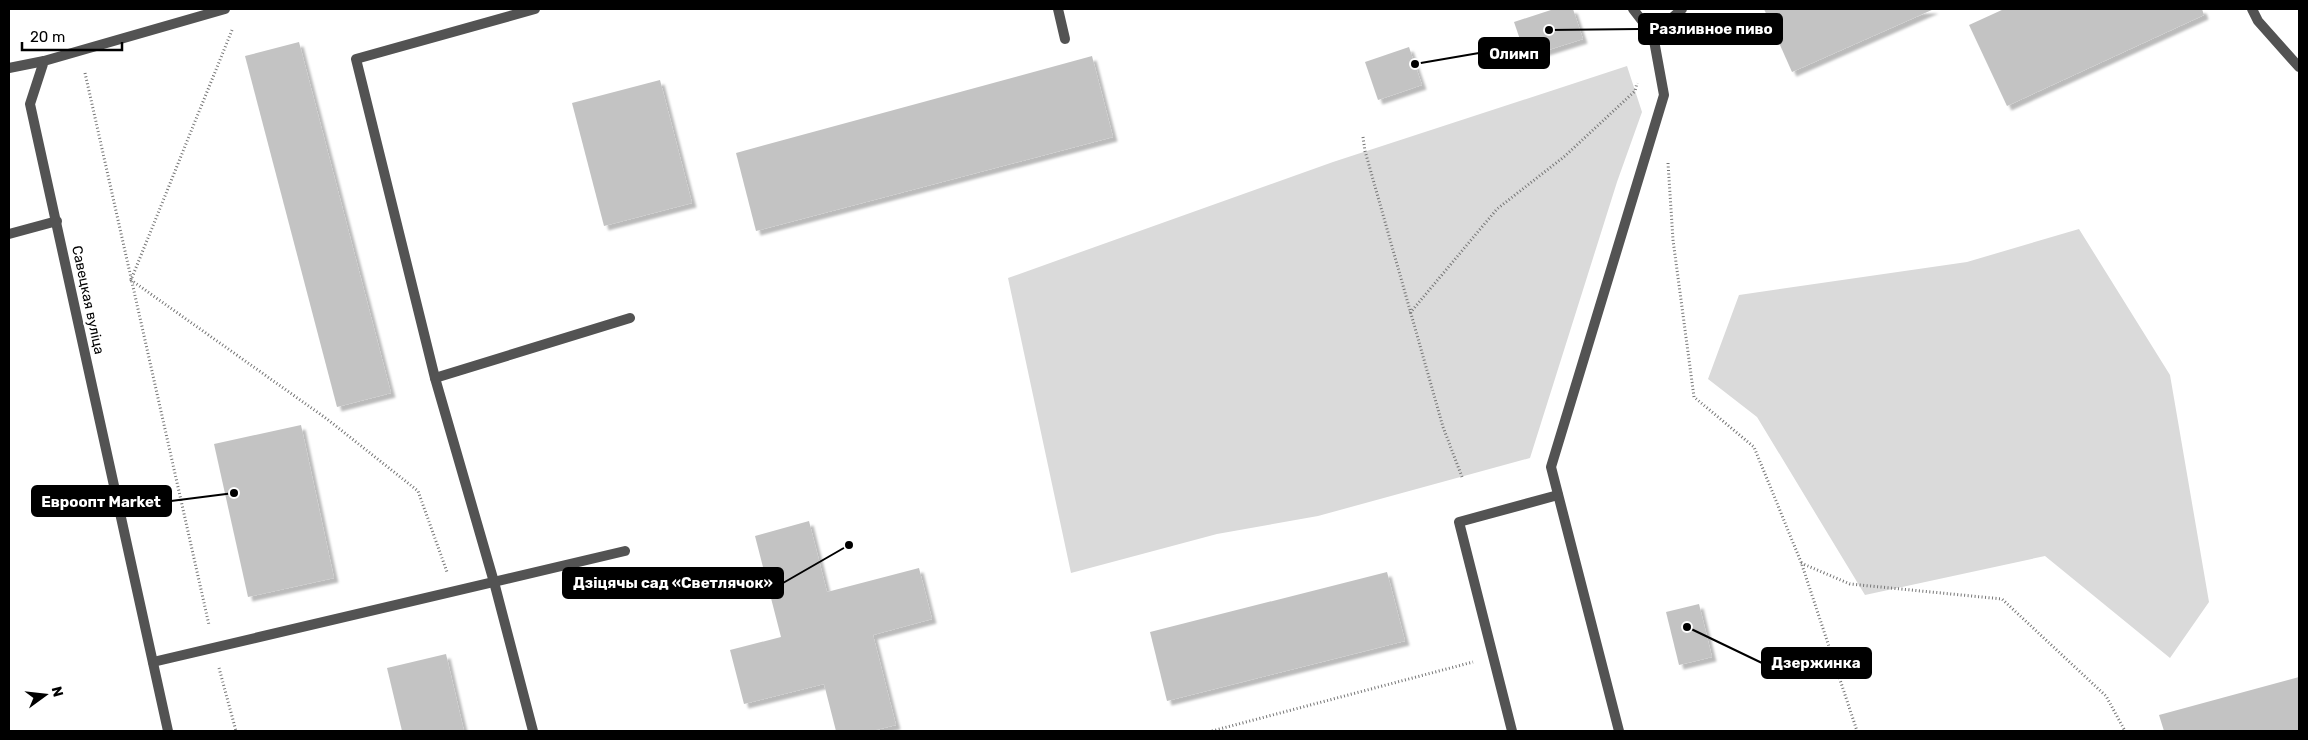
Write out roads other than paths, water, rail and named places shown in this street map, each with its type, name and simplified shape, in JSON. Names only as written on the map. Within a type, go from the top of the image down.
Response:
[{"type":"street","points":[[9,68],[44,60],[225,9]]},
{"type":"street","points":[[533,731],[494,582],[435,378],[356,59],[535,9]]},
{"type":"street","points":[[1058,9],[1065,39]]},
{"type":"street","points":[[1619,731],[1551,467],[1664,95],[1653,35],[1633,9]]},
{"type":"street","points":[[1653,35],[1682,9]]},
{"type":"street","points":[[2252,9],[2258,21],[2299,67]]},
{"type":"street","name":"Савецкая вуліца","points":[[44,60],[30,104],[168,731]]},
{"type":"street","points":[[9,234],[57,221]]},
{"type":"street","points":[[435,378],[630,318]]},
{"type":"street","points":[[1512,731],[1459,522],[1558,495]]},
{"type":"street","points":[[153,662],[625,551]]},
{"type":"place","name":"Разливное пиво","points":[[1549,30]]},
{"type":"place","name":"Олимп","points":[[1415,64]]},
{"type":"place","name":"Евроопт Market","points":[[234,493]]},
{"type":"place","name":"Дзіцячы сад «Светлячок»","points":[[849,545]]},
{"type":"place","name":"Дзержинка","points":[[1687,627]]}]
